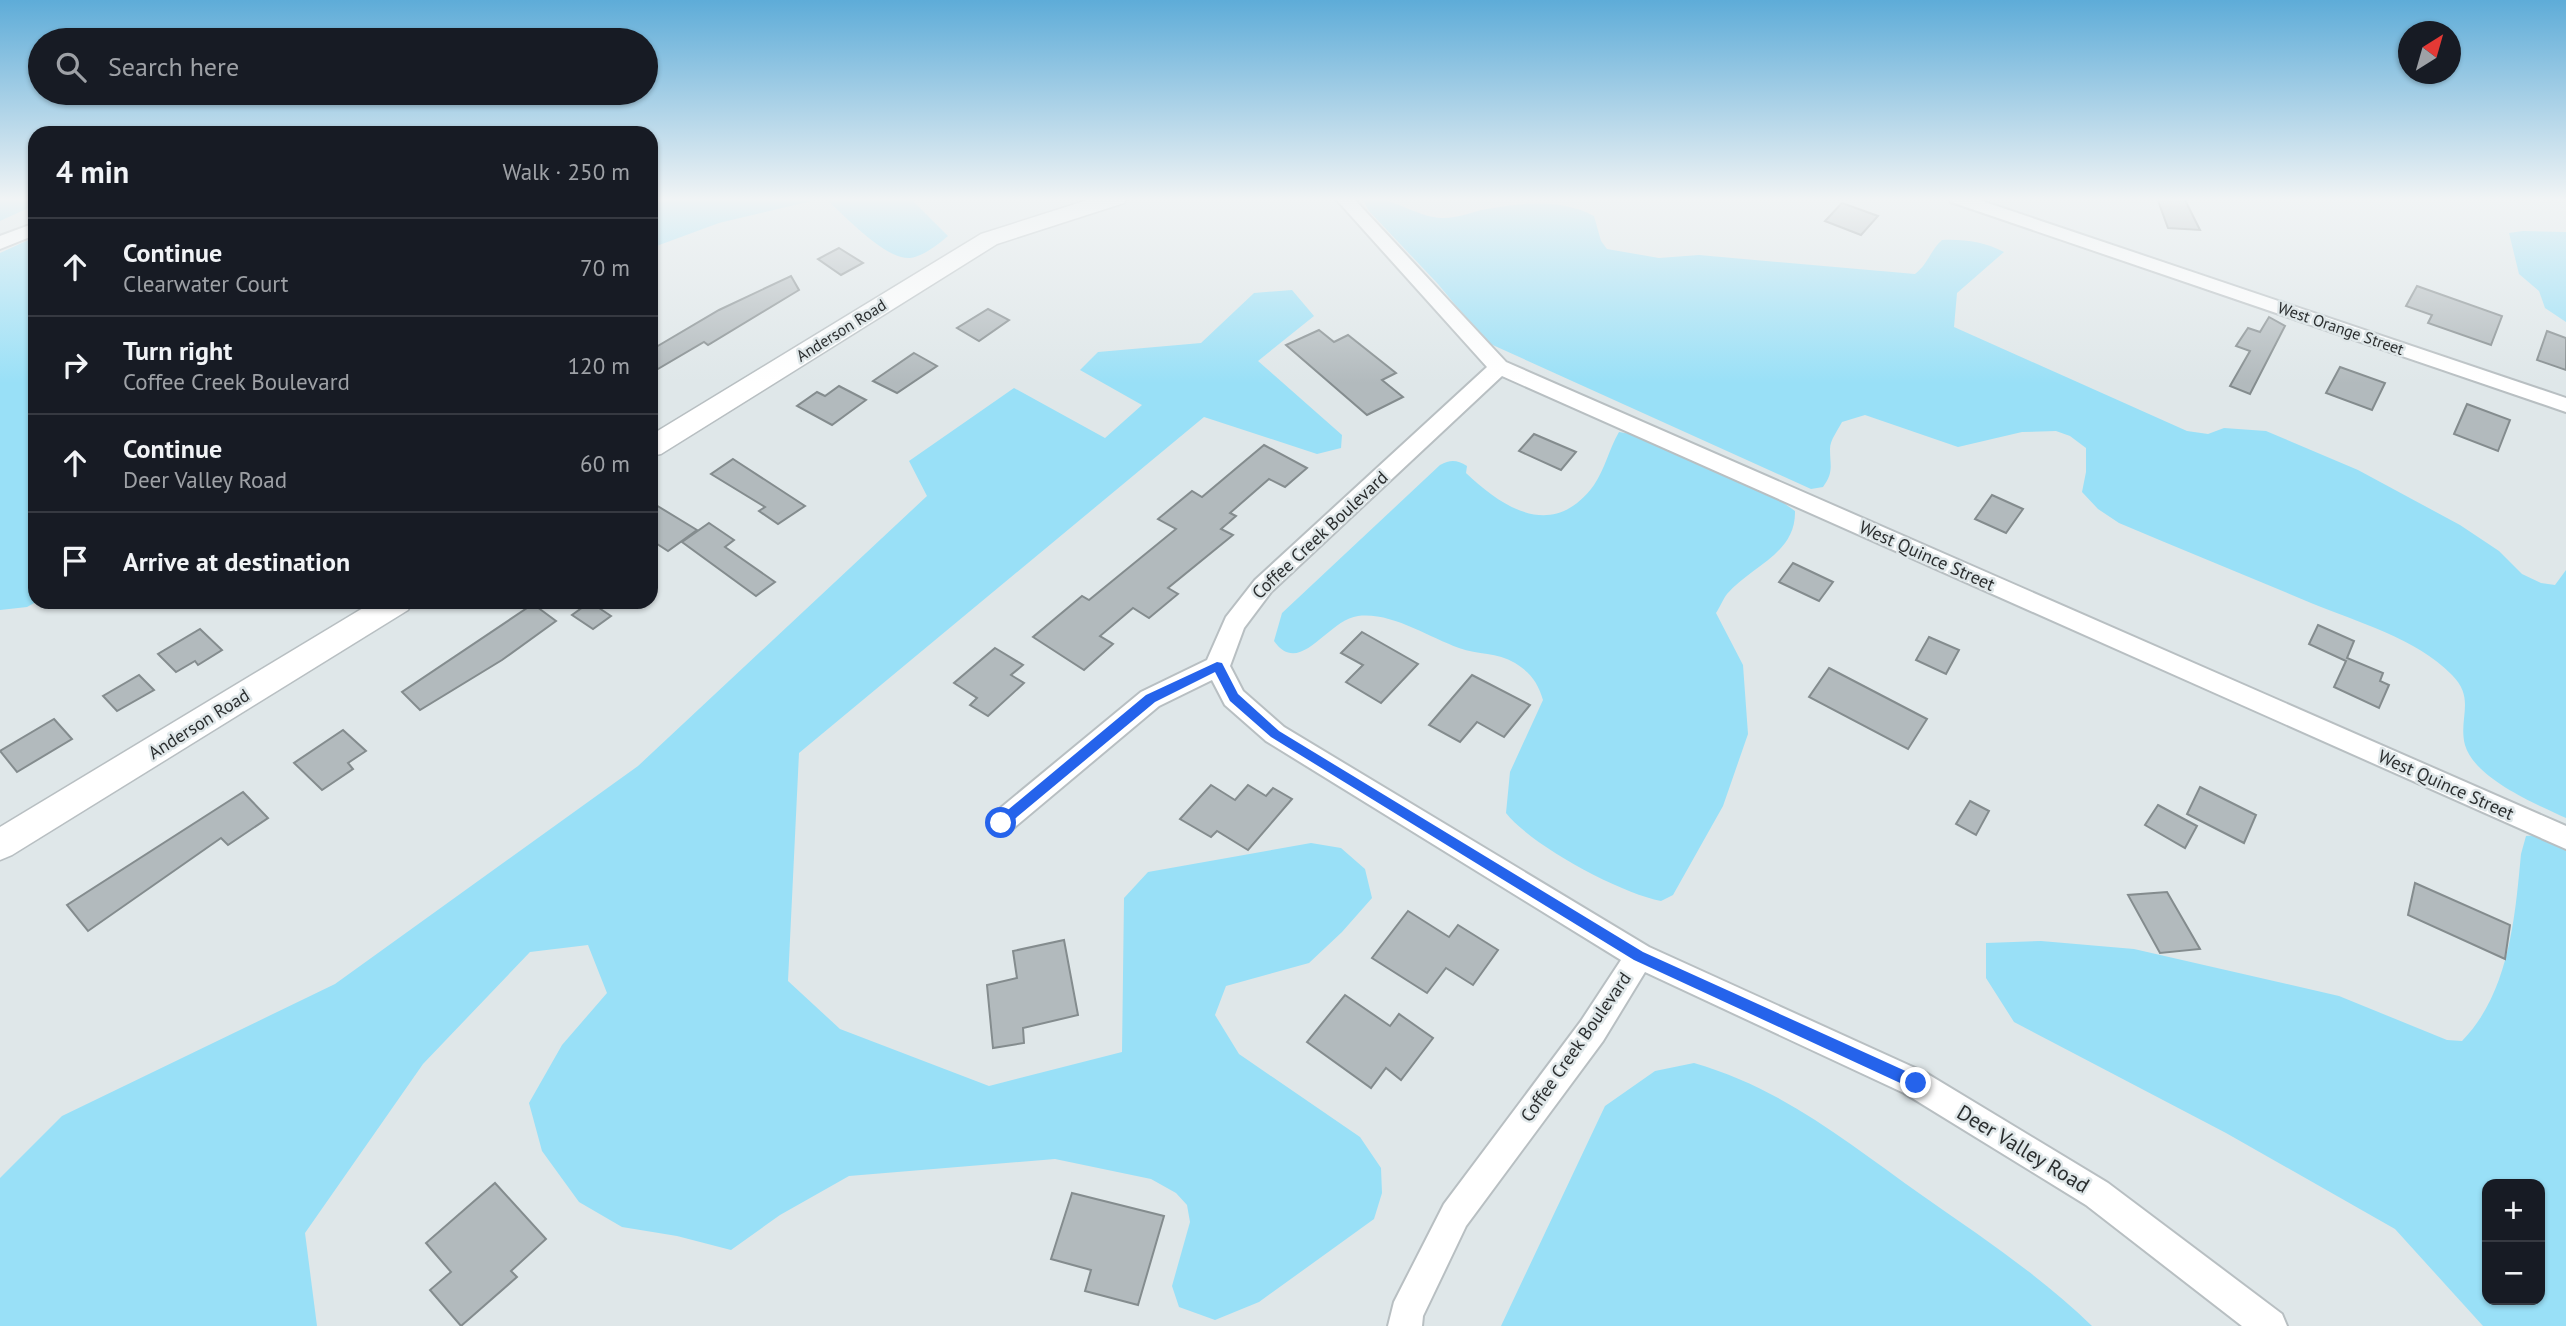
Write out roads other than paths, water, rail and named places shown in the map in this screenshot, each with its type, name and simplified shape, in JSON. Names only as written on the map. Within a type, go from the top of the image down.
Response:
[{"type":"street","name":"Anderson Road","points":[[658,443],[955,260]]},
{"type":"street","name":"West Quince Street","points":[[1401,260],[1500,368],[2566,838]]},
{"type":"street","name":"West Orange Street","points":[[2139,260],[2566,405]]},
{"type":"street","name":"Coffee Creek Boulevard","points":[[1405,1326],[1406,1314],[1455,1215],[1591,1031],[1639,956],[1275,734],[1234,698],[1217,666],[1225,639],[1240,612],[1263,586],[1500,368]]},
{"type":"street","name":"Anderson Road","points":[[0,845],[386,609]]},
{"type":"street","points":[[1001,823],[1150,699],[1217,666]]},
{"type":"street","name":"Deer Valley Road","points":[[1639,956],[1916,1083],[2097,1194],[2270,1326]]}]
